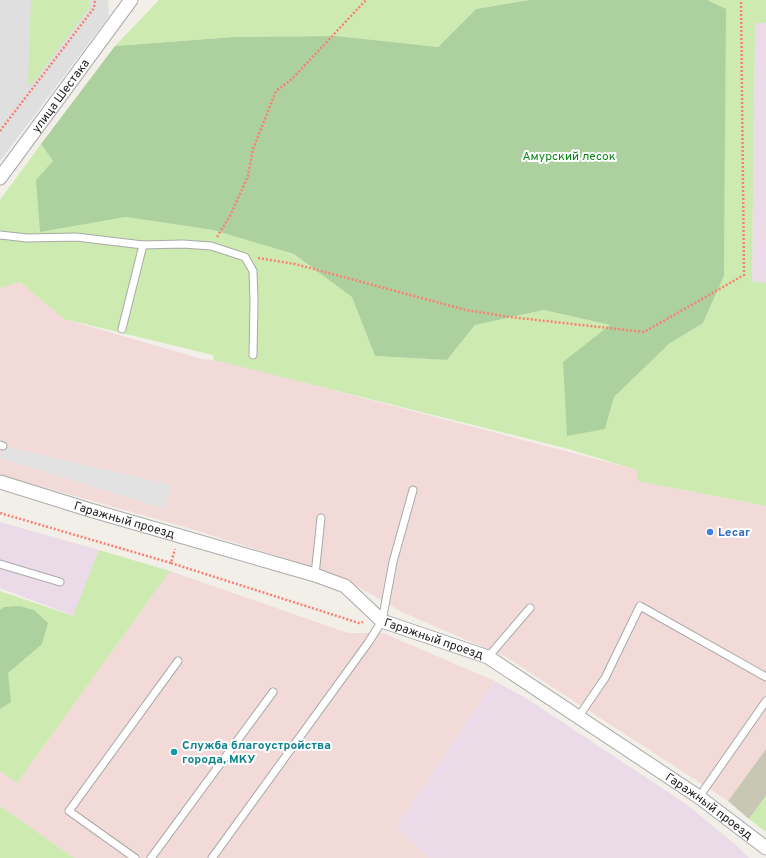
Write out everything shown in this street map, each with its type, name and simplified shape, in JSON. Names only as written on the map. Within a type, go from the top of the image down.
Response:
[{"type":"street","name":"улица Шестака","points":[[122,14],[126,0]]},
{"type":"street","name":"улица Шестака","points":[[0,178],[132,0]]},
{"type":"street","name":"Гаражный проезд","points":[[0,482],[179,536],[315,574],[345,586],[382,621],[488,657],[579,716],[698,797],[766,848]]},
{"type":"lane","points":[[0,235],[27,238],[76,237],[143,245],[183,244],[211,246],[245,257],[253,271],[253,355]]},
{"type":"lane","points":[[122,329],[143,245]]},
{"type":"lane","points":[[212,858],[382,621],[393,562],[413,490]]},
{"type":"lane","points":[[315,574],[321,518]]},
{"type":"lane","points":[[0,564],[60,582]]},
{"type":"lane","points":[[579,716],[604,678],[640,606],[766,678]]},
{"type":"lane","points":[[488,657],[530,608]]},
{"type":"lane","points":[[135,858],[70,812],[178,661]]},
{"type":"lane","points":[[151,858],[273,692]]},
{"type":"lane","points":[[698,797],[766,701]]},
{"type":"path","points":[[0,131],[94,8],[95,0]]},
{"type":"path","points":[[211,246],[230,216],[248,176],[253,150],[276,91],[292,79],[366,0]]},
{"type":"path","points":[[245,257],[295,264],[466,310],[510,317],[644,332],[744,275],[741,0]]},
{"type":"path","points":[[0,513],[171,563],[359,623],[382,621]]},
{"type":"path","points":[[171,563],[179,536]]},
{"type":"shaded area","points":[[0,0],[108,0],[109,16],[0,161]]},
{"type":"shaded area","points":[[755,23],[766,23],[766,283],[752,281]]},
{"type":"shaded area","points":[[20,282],[64,319],[202,359],[214,360],[264,372],[638,470],[637,481],[766,506],[766,749],[728,801],[506,657],[404,613],[346,580],[303,564],[178,525],[0,475],[0,288]]},
{"type":"shaded area","points":[[3,446],[172,485],[165,509],[0,458]]},
{"type":"shaded area","points":[[0,522],[99,550],[74,616],[0,588]]},
{"type":"shaded area","points":[[170,571],[348,633],[383,633],[495,681],[396,827],[430,858],[74,858],[0,806],[0,771],[17,783]]},
{"type":"shaded area","points":[[495,681],[529,700],[686,804],[736,845],[749,858],[430,858],[396,827]]},
{"type":"shaded area","points":[[766,749],[766,796],[749,819],[728,801]]},
{"type":"green space","points":[[31,0],[89,0],[90,7],[31,85],[28,84]]},
{"type":"green space","points":[[159,0],[529,0],[476,9],[438,47],[337,36],[234,37],[115,46]]},
{"type":"green space","name":"Амурский лесок","points":[[529,0],[707,0],[726,9],[724,276],[703,323],[669,344],[614,397],[605,429],[567,436],[563,362],[610,325],[544,310],[475,325],[447,360],[375,356],[352,297],[294,254],[213,230],[126,217],[40,232],[36,180],[53,161],[41,144],[115,46],[234,37],[337,36],[438,47],[476,9]]},
{"type":"green space","points":[[707,0],[766,0],[766,23],[755,23],[752,281],[766,283],[766,506],[637,481],[637,470],[565,448],[214,360],[213,355],[64,319],[20,282],[0,288],[0,200],[41,144],[53,161],[40,232],[126,217],[213,230],[294,254],[352,296],[375,356],[447,360],[475,325],[544,310],[610,325],[595,430],[605,429],[614,397],[669,344],[703,323],[724,276],[725,9]]},
{"type":"green space","points":[[99,550],[170,571],[17,783],[0,771],[0,591],[73,616]]},
{"type":"green space","points":[[19,606],[34,610],[48,623],[42,644],[8,673],[11,702],[0,709],[0,610],[4,607]]},
{"type":"green space","points":[[766,796],[766,832],[749,819]]},
{"type":"green space","points":[[0,806],[74,858],[0,858]]},
{"type":"place","name":"Lecar","points":[[710,532]]},
{"type":"place","name":"Служба благоустройства города, МКУ","points":[[174,752]]}]
